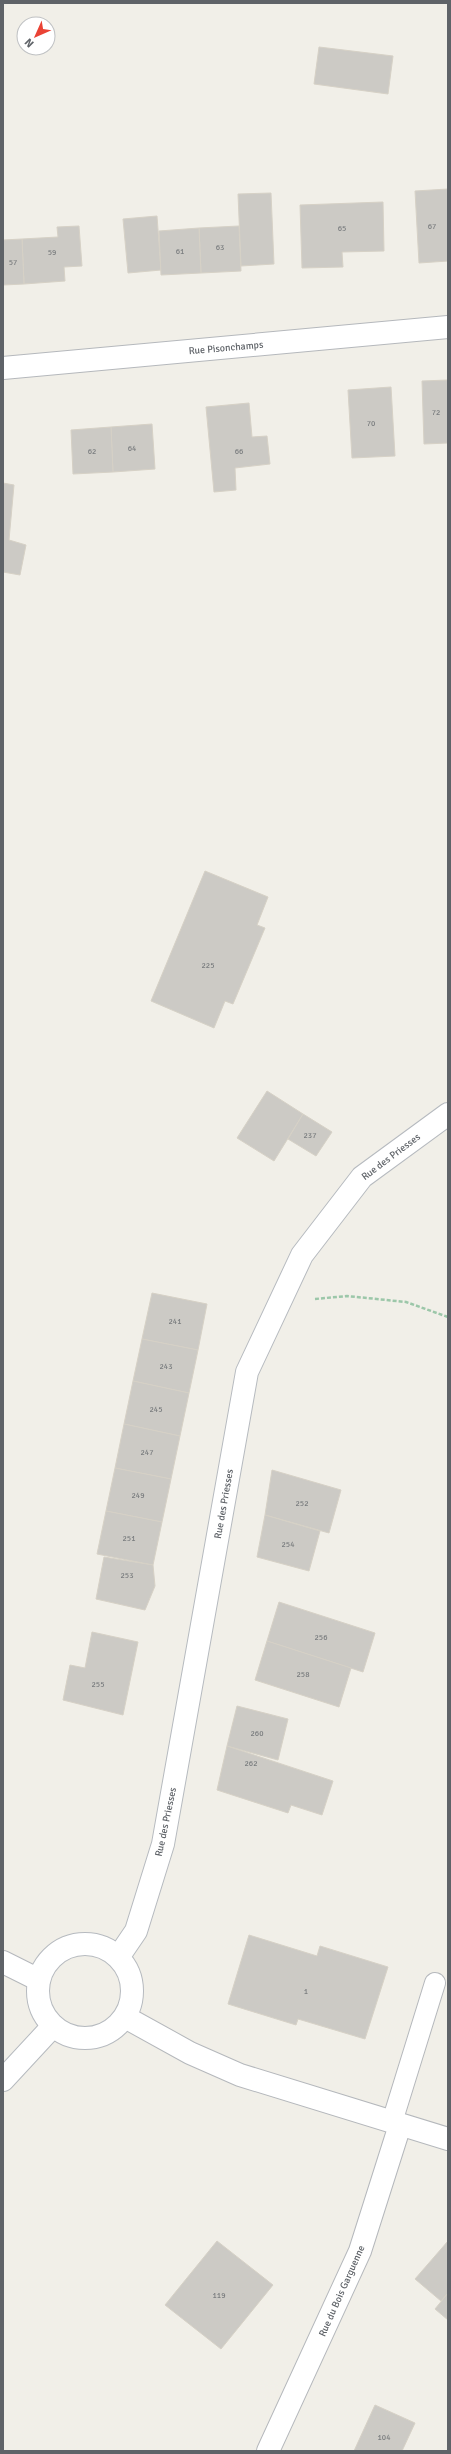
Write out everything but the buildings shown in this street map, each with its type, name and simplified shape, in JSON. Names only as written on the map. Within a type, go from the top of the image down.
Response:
[{"type":"street","name":"Rue Pisonchamps","points":[[3,368],[448,327]]},
{"type":"street","name":"Rue des Priesses","points":[[119,1956],[136,1932],[163,1844],[247,1372],[302,1255],[362,1177],[448,1114]]},
{"type":"street","points":[[79,1944],[93,1944],[107,1948],[119,1956],[128,1970],[133,1986],[132,2002],[125,2017],[114,2029],[99,2036],[83,2038],[67,2034],[53,2026],[43,2012],[38,1996],[39,1980],[44,1967],[53,1956],[65,1948],[79,1944]]},
{"type":"street","points":[[3,1962],[39,1980]]},
{"type":"street","points":[[125,2017],[190,2053],[240,2075],[448,2139]]},
{"type":"street","points":[[3,2080],[53,2026]]},
{"type":"street","name":"Rue du Bois Garguenne","points":[[268,2451],[360,2251],[396,2124]]},
{"type":"lane","points":[[396,2124],[436,1983]]},
{"type":"path","points":[[283,1297],[304,1300],[347,1296],[406,1302],[448,1317]]}]
